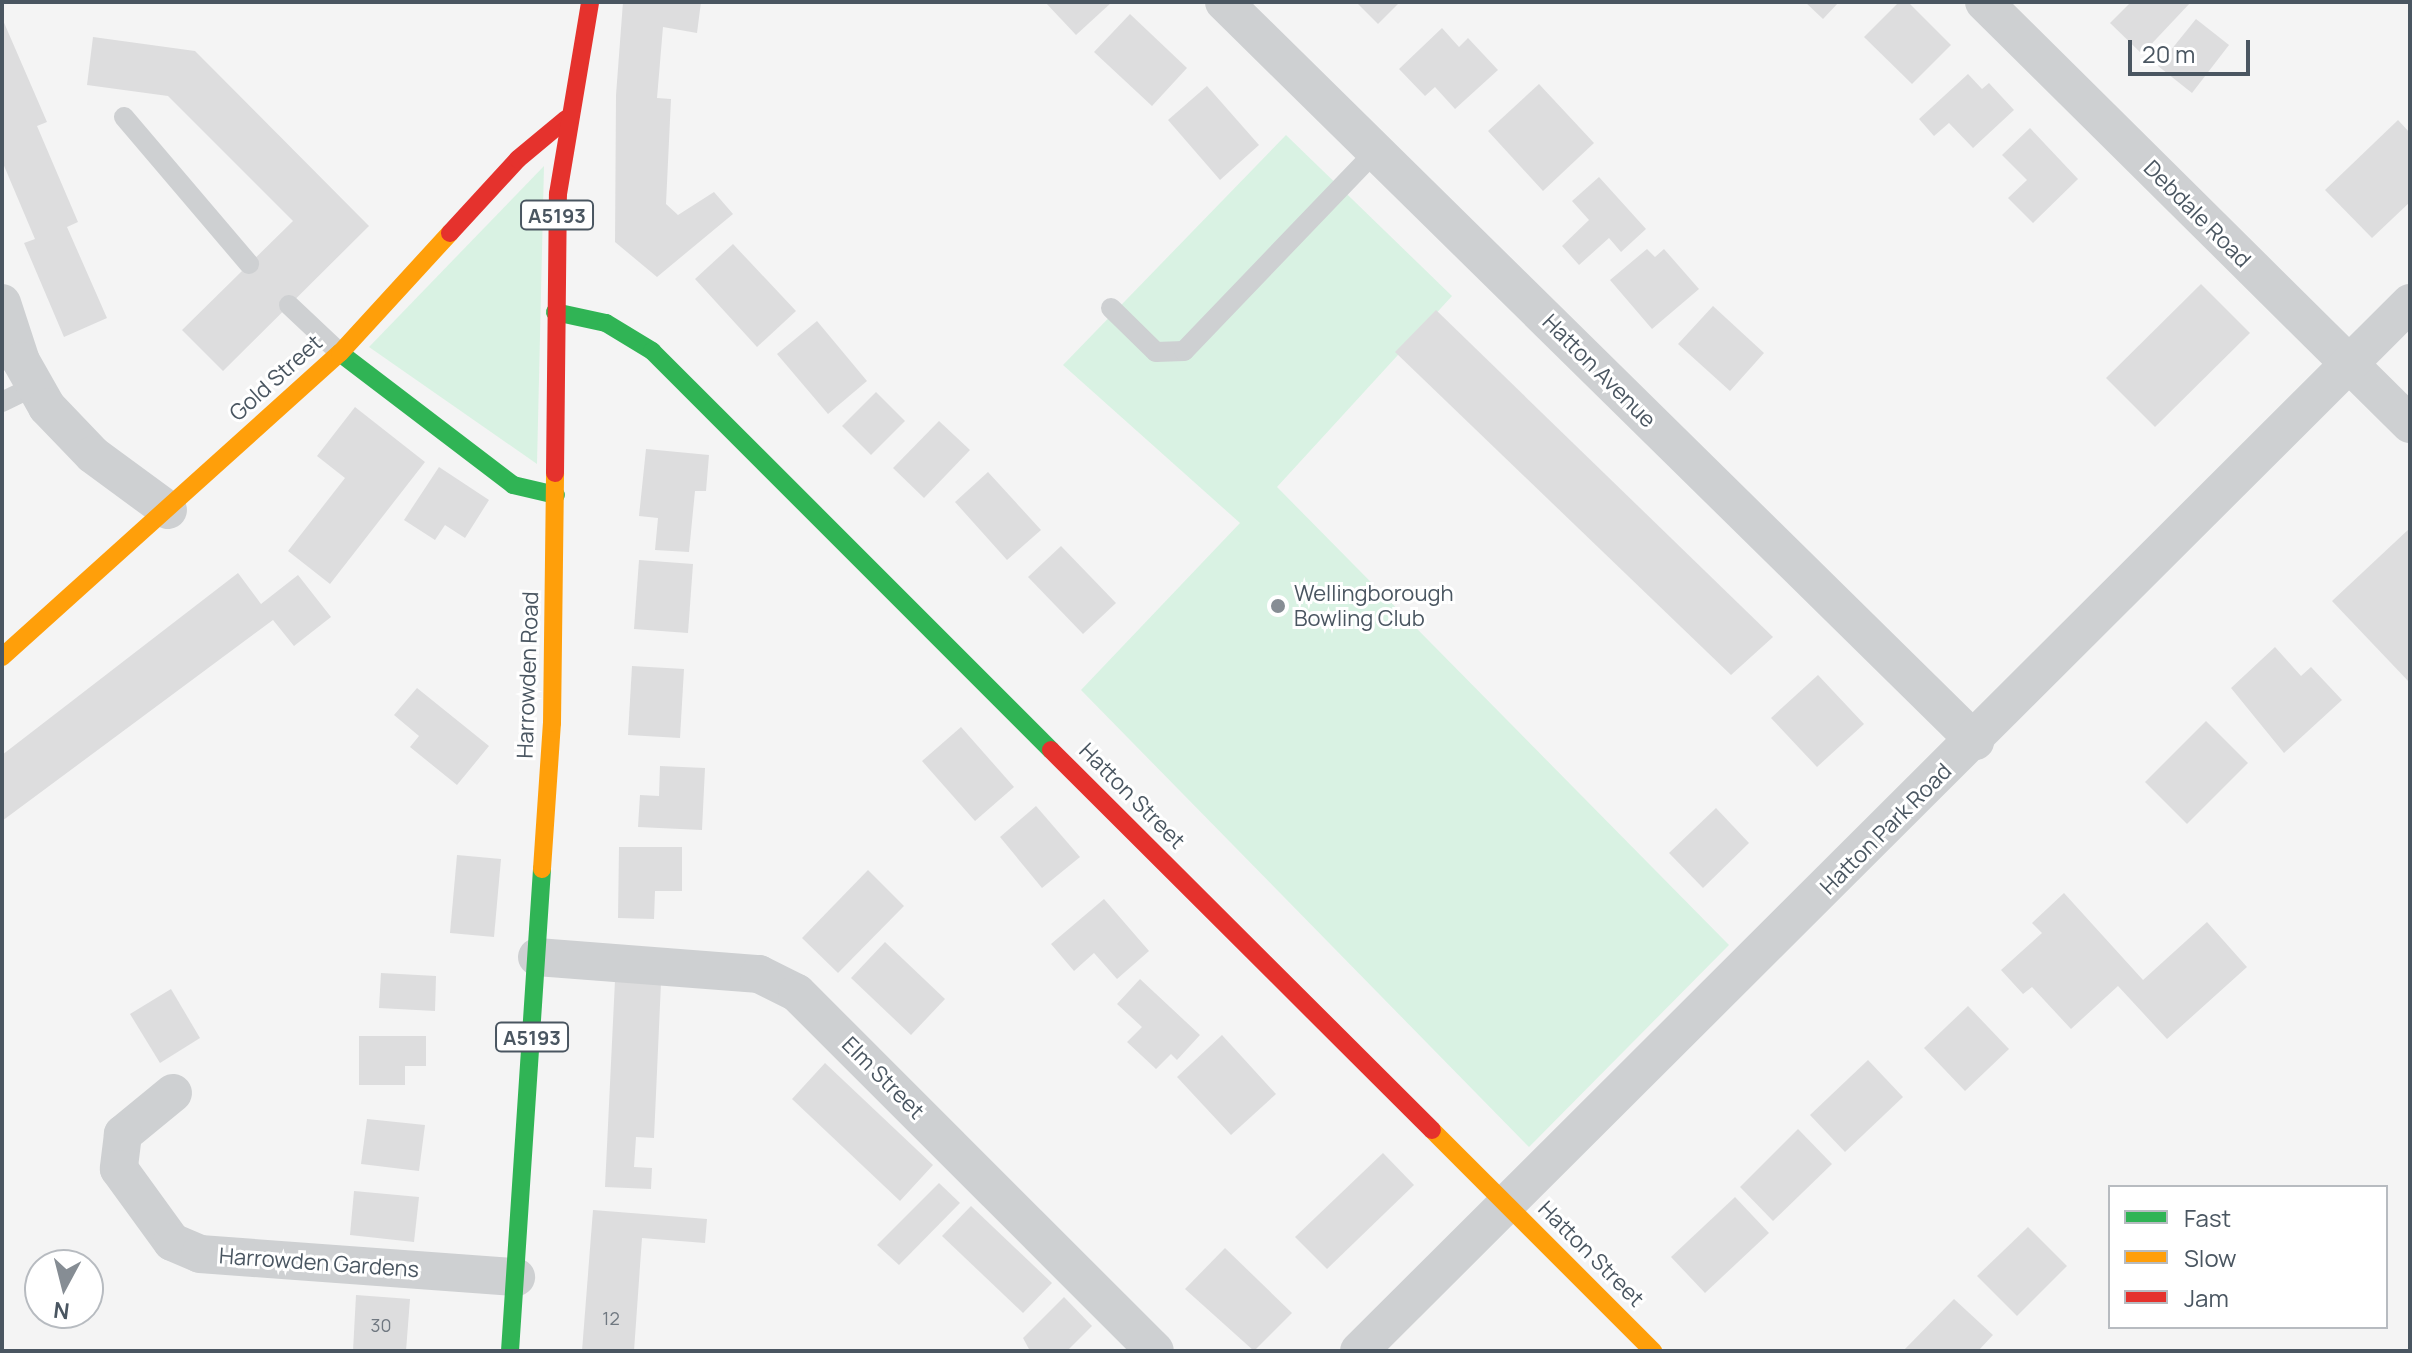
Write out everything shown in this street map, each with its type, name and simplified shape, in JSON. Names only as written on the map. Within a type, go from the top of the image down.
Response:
[{"type":"street","name":"Harrowden Road","points":[[510,1351],[552,723],[558,194],[566,119],[590,2]]},
{"type":"street","name":"Hatton Avenue","points":[[1224,2],[1975,741]]},
{"type":"street","name":"Debdale Road","points":[[1984,2],[2410,424]]},
{"type":"street","name":"Gold Street","points":[[2,657],[340,353],[518,159],[566,119]]},
{"type":"street","points":[[2,303],[18,394],[47,407],[93,455],[168,510]]},
{"type":"street","name":"Hatton Park Road","points":[[1359,1351],[1975,741],[2410,303]]},
{"type":"street","name":"Hatton Street","points":[[555,312],[606,323],[652,351],[1653,1351]]},
{"type":"street","points":[[340,353],[513,485],[556,495]]},
{"type":"street","name":"Elm Street","points":[[537,957],[759,974],[797,993],[1155,1351]]},
{"type":"street","name":"Harrowden Gardens","points":[[173,1093],[123,1134],[119,1169],[172,1242],[200,1254],[516,1277]]},
{"type":"lane","points":[[124,117],[249,264]]},
{"type":"lane","points":[[1111,308],[1156,352],[1184,351],[1376,151]]},
{"type":"lane","points":[[289,305],[340,353]]},
{"type":"green space","name":"Wellingborough Bowling Club","points":[[1286,135],[1452,296],[1277,487],[1729,945],[1529,1147],[1081,690],[1240,523],[1063,365]]},
{"type":"green space","points":[[544,166],[537,464],[369,347]]},
{"type":"building","points":[[623,2],[701,2],[697,33],[663,27],[657,98],[671,99],[666,204],[678,215],[714,192],[733,214],[657,277],[615,242],[616,95]]},
{"type":"building","points":[[1045,2],[1112,2],[1076,35]]},
{"type":"building","points":[[1356,2],[1400,2],[1378,24]]},
{"type":"building","points":[[1805,2],[1839,2],[1823,19]]},
{"type":"building","points":[[1899,2],[1908,2],[1951,45],[1912,84],[1864,37]]},
{"type":"building","points":[[2131,2],[2191,2],[2142,54],[2110,23]]},
{"type":"building","points":[[1130,14],[1187,68],[1152,106],[1094,52]]},
{"type":"building","points":[[2,18],[47,122],[37,126],[78,222],[67,227],[107,318],[64,337],[24,243],[35,239],[2,161]]},
{"type":"building","points":[[2196,19],[2229,45],[2192,93],[2158,66]]},
{"type":"building","points":[[1442,28],[1459,47],[1468,38],[1498,70],[1455,109],[1435,87],[1425,96],[1399,69]]},
{"type":"building","points":[[93,37],[195,51],[369,226],[223,371],[182,330],[293,221],[168,96],[87,85]]},
{"type":"building","points":[[1968,74],[1982,89],[1989,83],[2014,110],[1973,148],[1949,123],[1934,136],[1919,119]]},
{"type":"building","points":[[1539,84],[1594,143],[1543,191],[1488,131]]},
{"type":"building","points":[[1207,86],[1259,145],[1220,180],[1168,120]]},
{"type":"building","points":[[2398,120],[2410,133],[2410,202],[2372,238],[2325,190]]},
{"type":"building","points":[[2030,128],[2078,179],[2033,223],[2008,198],[2027,180],[2002,155]]},
{"type":"building","points":[[1599,177],[1646,229],[1621,252],[1609,238],[1579,265],[1562,246],[1589,220],[1572,201]]},
{"type":"building","points":[[733,244],[796,311],[757,347],[695,279]]},
{"type":"building","points":[[1647,249],[1655,257],[1664,249],[1699,289],[1652,329],[1610,280]]},
{"type":"building","points":[[2201,284],[2250,333],[2155,427],[2106,378]]},
{"type":"building","points":[[1713,306],[1764,353],[1730,391],[1678,344]]},
{"type":"building","points":[[1436,310],[1773,637],[1731,675],[1395,352]]},
{"type":"building","points":[[817,321],[867,381],[828,414],[777,354]]},
{"type":"building","points":[[876,392],[905,421],[871,455],[842,426]]},
{"type":"building","points":[[355,407],[425,462],[330,584],[288,551],[345,478],[317,456]]},
{"type":"building","points":[[939,421],[970,450],[924,498],[893,468]]},
{"type":"building","points":[[646,449],[709,455],[706,491],[695,491],[689,552],[655,550],[658,518],[639,516]]},
{"type":"building","points":[[439,467],[489,500],[465,538],[445,525],[435,540],[404,520]]},
{"type":"building","points":[[988,472],[1041,530],[1007,560],[955,502]]},
{"type":"building","points":[[2410,528],[2410,683],[2332,601]]},
{"type":"building","points":[[1061,546],[1116,603],[1083,634],[1028,577]]},
{"type":"building","points":[[639,560],[693,564],[688,633],[634,629]]},
{"type":"building","points":[[238,573],[261,604],[298,575],[331,617],[294,646],[273,620],[2,821],[2,755]]},
{"type":"building","points":[[2275,647],[2301,676],[2311,667],[2342,700],[2284,753],[2231,688]]},
{"type":"building","points":[[632,666],[684,669],[680,738],[628,735]]},
{"type":"building","points":[[1818,675],[1864,724],[1817,767],[1771,718]]},
{"type":"building","points":[[417,688],[489,746],[457,785],[410,747],[419,736],[394,715]]},
{"type":"building","points":[[2206,721],[2248,763],[2187,824],[2145,782]]},
{"type":"building","points":[[961,727],[1014,787],[975,821],[922,761]]},
{"type":"building","points":[[660,766],[705,768],[702,830],[638,827],[640,795],[659,796]]},
{"type":"building","points":[[1036,806],[1080,857],[1042,888],[1000,837]]},
{"type":"building","points":[[1716,808],[1749,843],[1703,888],[1669,853]]},
{"type":"building","points":[[619,847],[682,847],[682,891],[655,891],[654,919],[618,918]]},
{"type":"building","points":[[457,855],[501,859],[494,937],[450,933]]},
{"type":"building","points":[[868,870],[904,906],[838,973],[802,938]]},
{"type":"building","points":[[2064,893],[2143,980],[2207,922],[2247,967],[2167,1039],[2118,986],[2071,1029],[2032,987],[2023,994],[2001,970],[2042,933],[2032,923]]},
{"type":"building","points":[[1104,899],[1149,951],[1117,979],[1094,953],[1074,971],[1051,944]]},
{"type":"building","points":[[885,942],[945,999],[911,1035],[851,978]]},
{"type":"building","points":[[381,973],[436,976],[435,1011],[379,1008]]},
{"type":"building","points":[[1140,979],[1200,1035],[1177,1060],[1171,1054],[1156,1069],[1127,1042],[1142,1027],[1117,1004]]},
{"type":"building","points":[[615,980],[661,983],[654,1138],[636,1137],[634,1167],[652,1168],[651,1189],[605,1187]]},
{"type":"building","points":[[171,989],[200,1038],[160,1063],[130,1014]]},
{"type":"building","points":[[1968,1006],[2009,1049],[1965,1091],[1924,1048]]},
{"type":"building","points":[[1222,1035],[1276,1094],[1231,1135],[1177,1077]]},
{"type":"building","points":[[359,1036],[426,1036],[426,1066],[405,1066],[405,1085],[359,1085]]},
{"type":"building","points":[[1868,1060],[1903,1097],[1845,1152],[1810,1115]]},
{"type":"building","points":[[825,1063],[933,1165],[900,1201],[792,1099]]},
{"type":"building","points":[[367,1119],[425,1125],[419,1171],[361,1164]]},
{"type":"building","points":[[1798,1129],[1832,1164],[1773,1221],[1740,1187]]},
{"type":"building","points":[[1383,1153],[1414,1185],[1327,1269],[1295,1237]]},
{"type":"building","points":[[939,1183],[960,1203],[899,1265],[877,1245]]},
{"type":"building","points":[[354,1191],[419,1197],[414,1242],[350,1235]]},
{"type":"building","points":[[1735,1197],[1769,1233],[1705,1293],[1671,1257]]},
{"type":"building","points":[[971,1206],[1052,1283],[1023,1313],[942,1236]]},
{"type":"building","points":[[593,1210],[707,1219],[705,1243],[642,1238],[634,1351],[582,1351]]},
{"type":"building","points":[[2028,1227],[2067,1266],[2017,1316],[1977,1276]]},
{"type":"building","points":[[1225,1248],[1292,1313],[1254,1351],[1185,1289]]},
{"type":"building","points":[[356,1295],[410,1299],[406,1351],[353,1351]]},
{"type":"building","points":[[1064,1297],[1092,1326],[1067,1351],[1030,1351],[1023,1338]]},
{"type":"building","points":[[1954,1299],[1993,1335],[1978,1351],[1903,1351]]},
{"type":"traffic: fast","points":[[555,312],[606,323],[652,351],[1051,750]]},
{"type":"traffic: fast","points":[[340,353],[513,485],[556,495]]},
{"type":"traffic: fast","points":[[510,1351],[542,869]]},
{"type":"traffic: slow","points":[[2,657],[340,353],[450,233]]},
{"type":"traffic: slow","points":[[542,869],[552,723],[555,473]]},
{"type":"traffic: slow","points":[[1432,1130],[1653,1351]]},
{"type":"traffic: jam","points":[[555,473],[558,194],[590,2]]},
{"type":"traffic: jam","points":[[450,233],[518,159],[566,119]]},
{"type":"traffic: jam","points":[[1051,750],[1432,1130]]},
{"type":"place","name":"Wellingborough Bowling Club","points":[[1278,606]]}]
